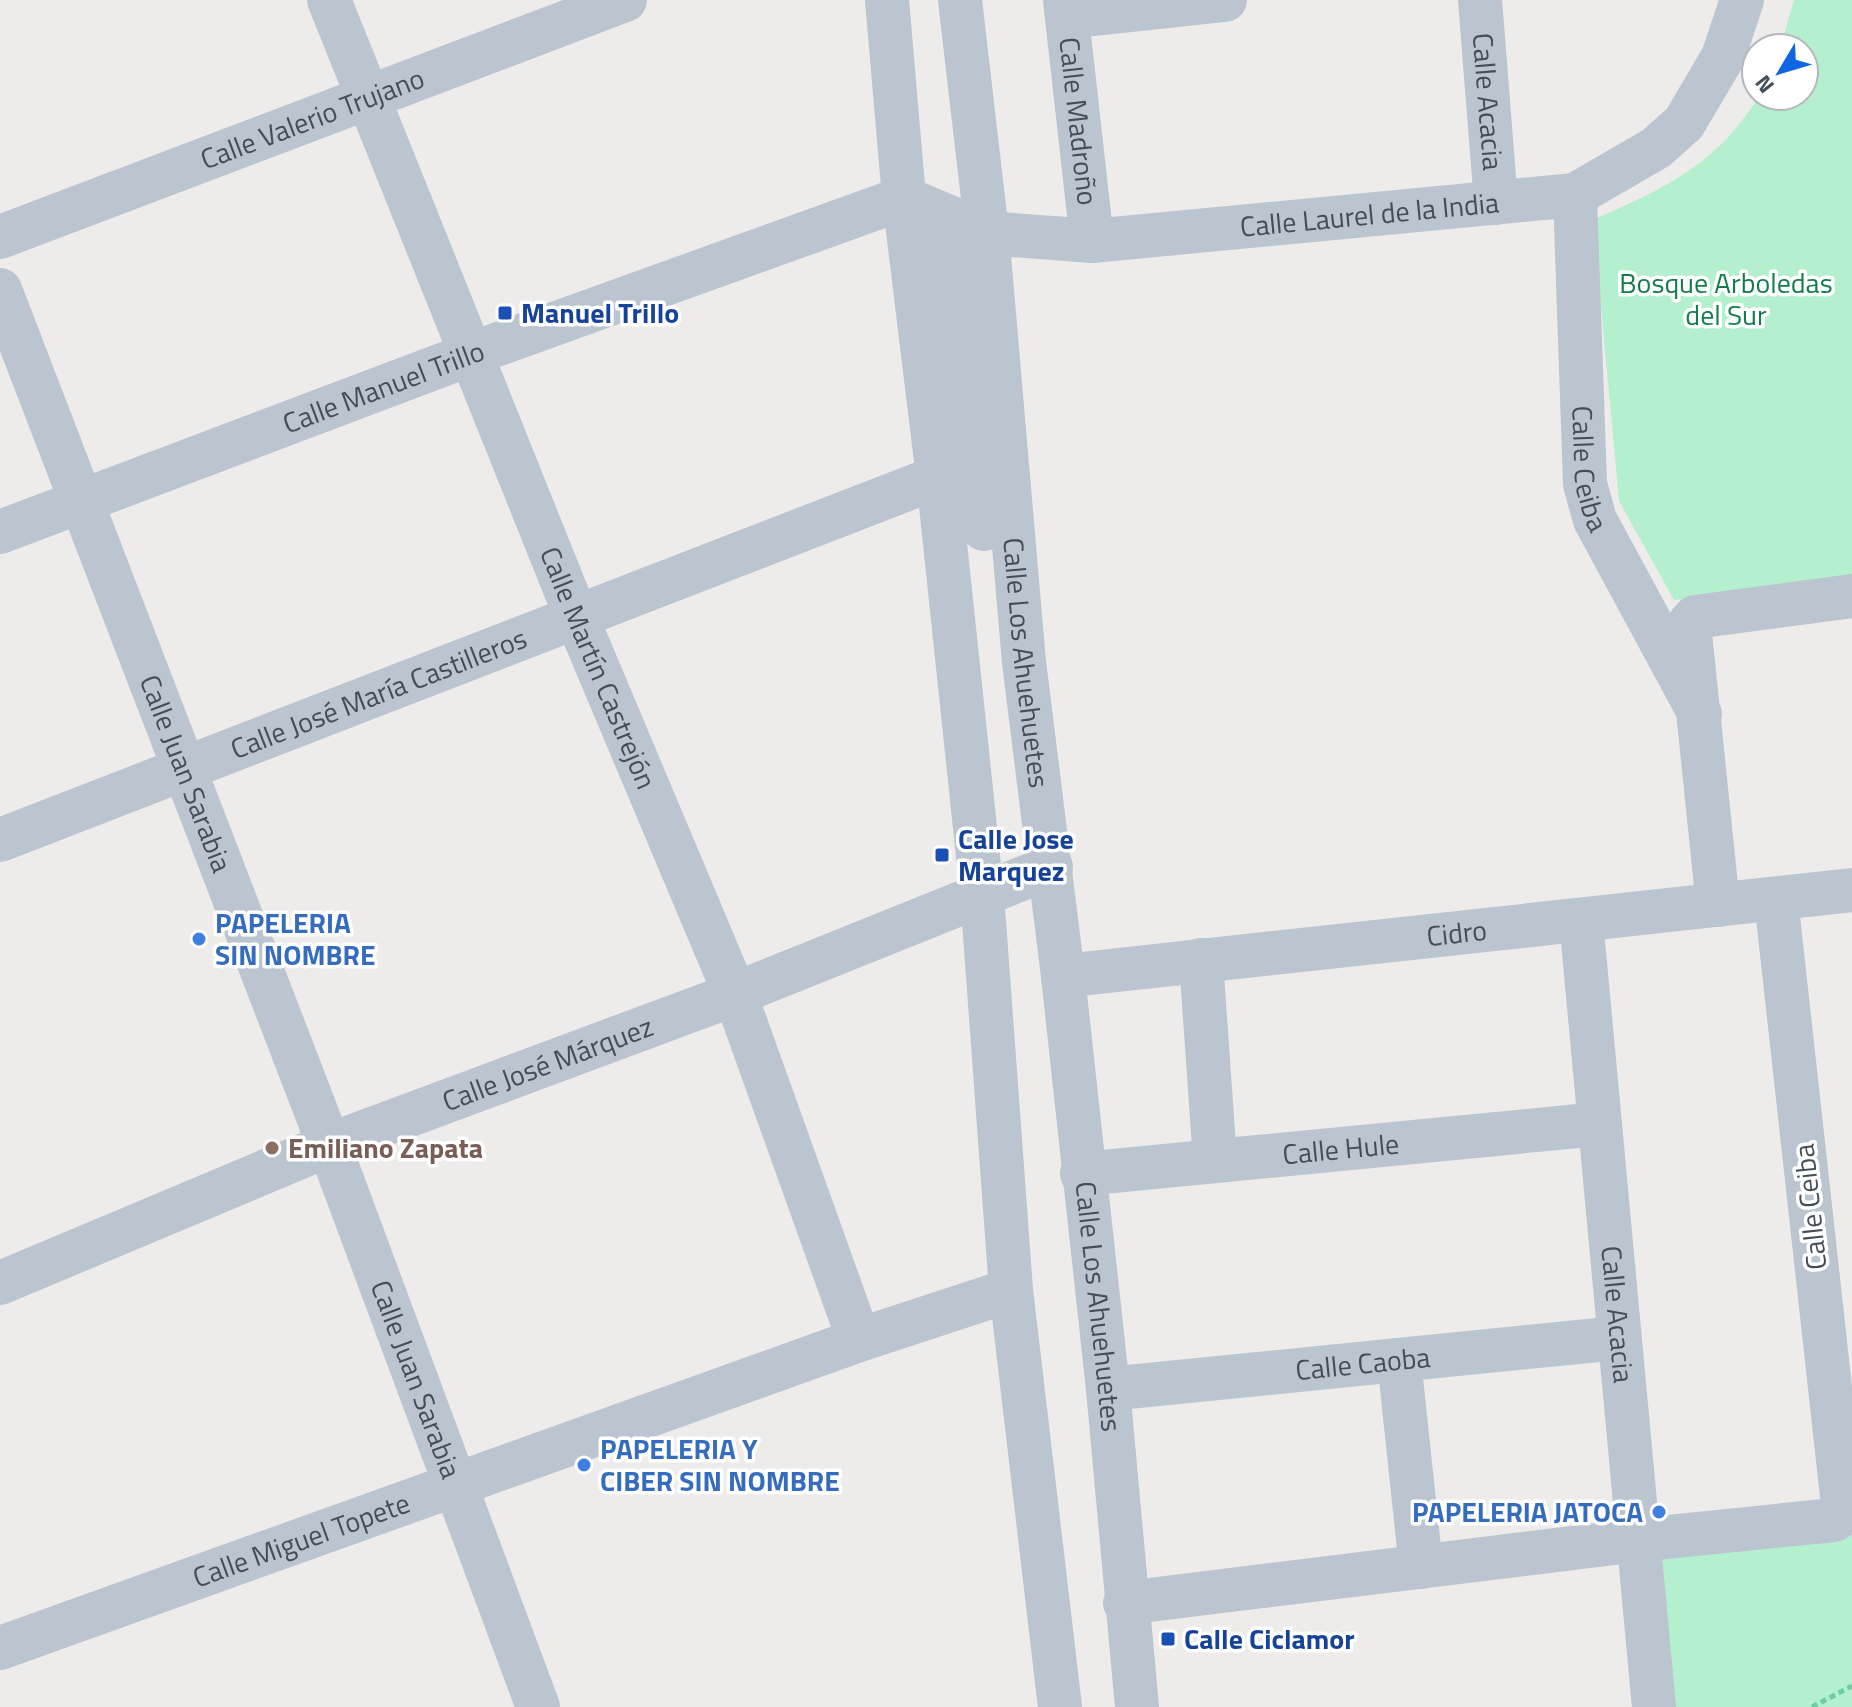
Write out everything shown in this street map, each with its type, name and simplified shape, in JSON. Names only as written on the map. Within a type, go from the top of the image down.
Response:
[{"type":"street","name":"Calle Martín Castrejón","points":[[329,0],[576,616],[735,994],[859,1340]]},
{"type":"street","name":"Calle Valerio Trujano","points":[[0,237],[625,0]]},
{"type":"street","points":[[887,0],[904,198],[938,477],[982,894],[1011,1290],[1054,1706]]},
{"type":"street","name":"Calle Los Ahuehuetes","points":[[960,0],[987,233],[1024,662],[1051,867],[1082,1174],[1108,1389],[1125,1603],[1137,1707]]},
{"type":"street","points":[[1066,9],[1225,0]]},
{"type":"street","name":"Calle Acacia","points":[[1480,0],[1496,203]]},
{"type":"street","name":"Calle Laurel de la India","points":[[904,198],[987,233],[1092,241],[1575,195],[1656,148],[1684,123],[1723,57],[1742,0]]},
{"type":"street","name":"Calle Madroño","points":[[1066,9],[1092,241]]},
{"type":"street","name":"Calle Ceiba","points":[[1575,195],[1585,484],[1595,520],[1700,714]]},
{"type":"street","points":[[904,198],[949,254],[993,605],[1024,662]]},
{"type":"street","name":"Calle Manuel Trillo","points":[[0,532],[471,354],[904,198]]},
{"type":"street","name":"Calle Juan Sarabia","points":[[0,290],[182,771],[329,1145],[538,1707]]},
{"type":"street","name":"Calle José María Castilleros","points":[[0,840],[938,477]]},
{"type":"street","name":"Calle Ceiba","points":[[1718,905],[1700,714],[1688,630],[1691,621],[1695,617],[1852,596]]},
{"type":"street","name":"Calle José Márquez","points":[[0,1283],[329,1145],[735,994],[1051,867]]},
{"type":"street","name":"Cidro","points":[[1063,976],[1852,890]]},
{"type":"street","name":"Calle Ceiba","points":[[1638,1540],[1834,1520],[1844,1514],[1842,1412],[1776,899]]},
{"type":"street","name":"Calle Acacia","points":[[1581,920],[1654,1707]]},
{"type":"street","points":[[1201,960],[1215,1161]]},
{"type":"street","name":"Calle Hule","points":[[1082,1174],[1599,1124]]},
{"type":"street","name":"Calle Miguel Topete","points":[[0,1648],[859,1340],[1011,1290]]},
{"type":"street","name":"Calle Caoba","points":[[1108,1389],[1618,1338]]},
{"type":"street","points":[[1399,1360],[1421,1567]]},
{"type":"street","points":[[1125,1603],[1638,1540]]},
{"type":"path","points":[[1812,1707],[1852,1686]]},
{"type":"green space","name":"Bosque Arboledas del Sur","points":[[1794,0],[1852,0],[1852,583],[1674,600],[1619,501],[1593,220],[1643,197],[1686,172],[1725,140],[1748,112],[1820,112],[1820,32],[1785,32]]},
{"type":"green space","points":[[1852,1526],[1852,1707],[1664,1707],[1649,1544]]},
{"type":"place","name":"Manuel Trillo","points":[[505,313]]},
{"type":"place","name":"Calle Jose Marquez","points":[[942,855]]},
{"type":"place","name":"PAPELERIA SIN NOMBRE","points":[[199,939]]},
{"type":"place","name":"Emiliano Zapata","points":[[272,1148]]},
{"type":"place","name":"PAPELERIA Y CIBER SIN NOMBRE","points":[[584,1465]]},
{"type":"place","name":"PAPELERIA JATOCA","points":[[1659,1512]]},
{"type":"place","name":"Calle Ciclamor","points":[[1168,1639]]}]
